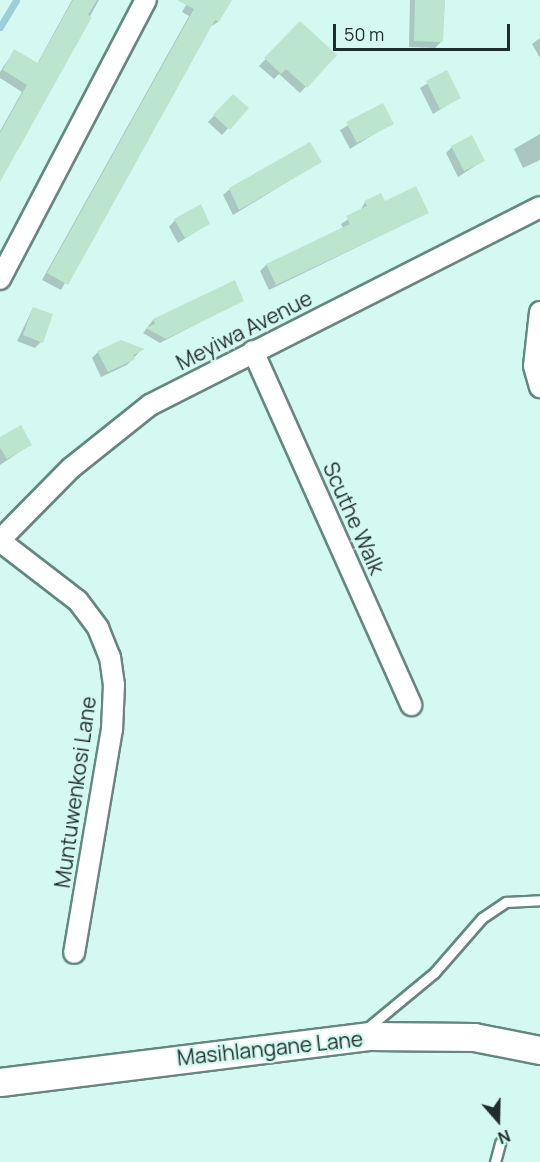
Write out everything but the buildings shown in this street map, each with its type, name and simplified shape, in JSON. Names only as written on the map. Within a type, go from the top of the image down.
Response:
[{"type":"street","points":[[0,279],[146,0]]},
{"type":"street","name":"Meyiwa Avenue","points":[[0,540],[105,438],[150,405],[540,207]]},
{"type":"street","points":[[540,312],[534,344],[534,366],[540,387]]},
{"type":"street","name":"Scuthe Walk","points":[[253,351],[411,705]]},
{"type":"street","name":"Muntuwenkosi Lane","points":[[0,540],[78,601],[98,628],[110,657],[114,685],[112,729],[74,953]]},
{"type":"street","name":"Masihlangane Lane","points":[[0,1082],[356,1038],[474,1037],[540,1050]]},
{"type":"lane","points":[[356,1038],[434,973],[482,918],[506,902],[540,900]]},
{"type":"lane","points":[[495,1162],[500,1143]]},
{"type":"waterway","points":[[0,27],[16,0]]}]
